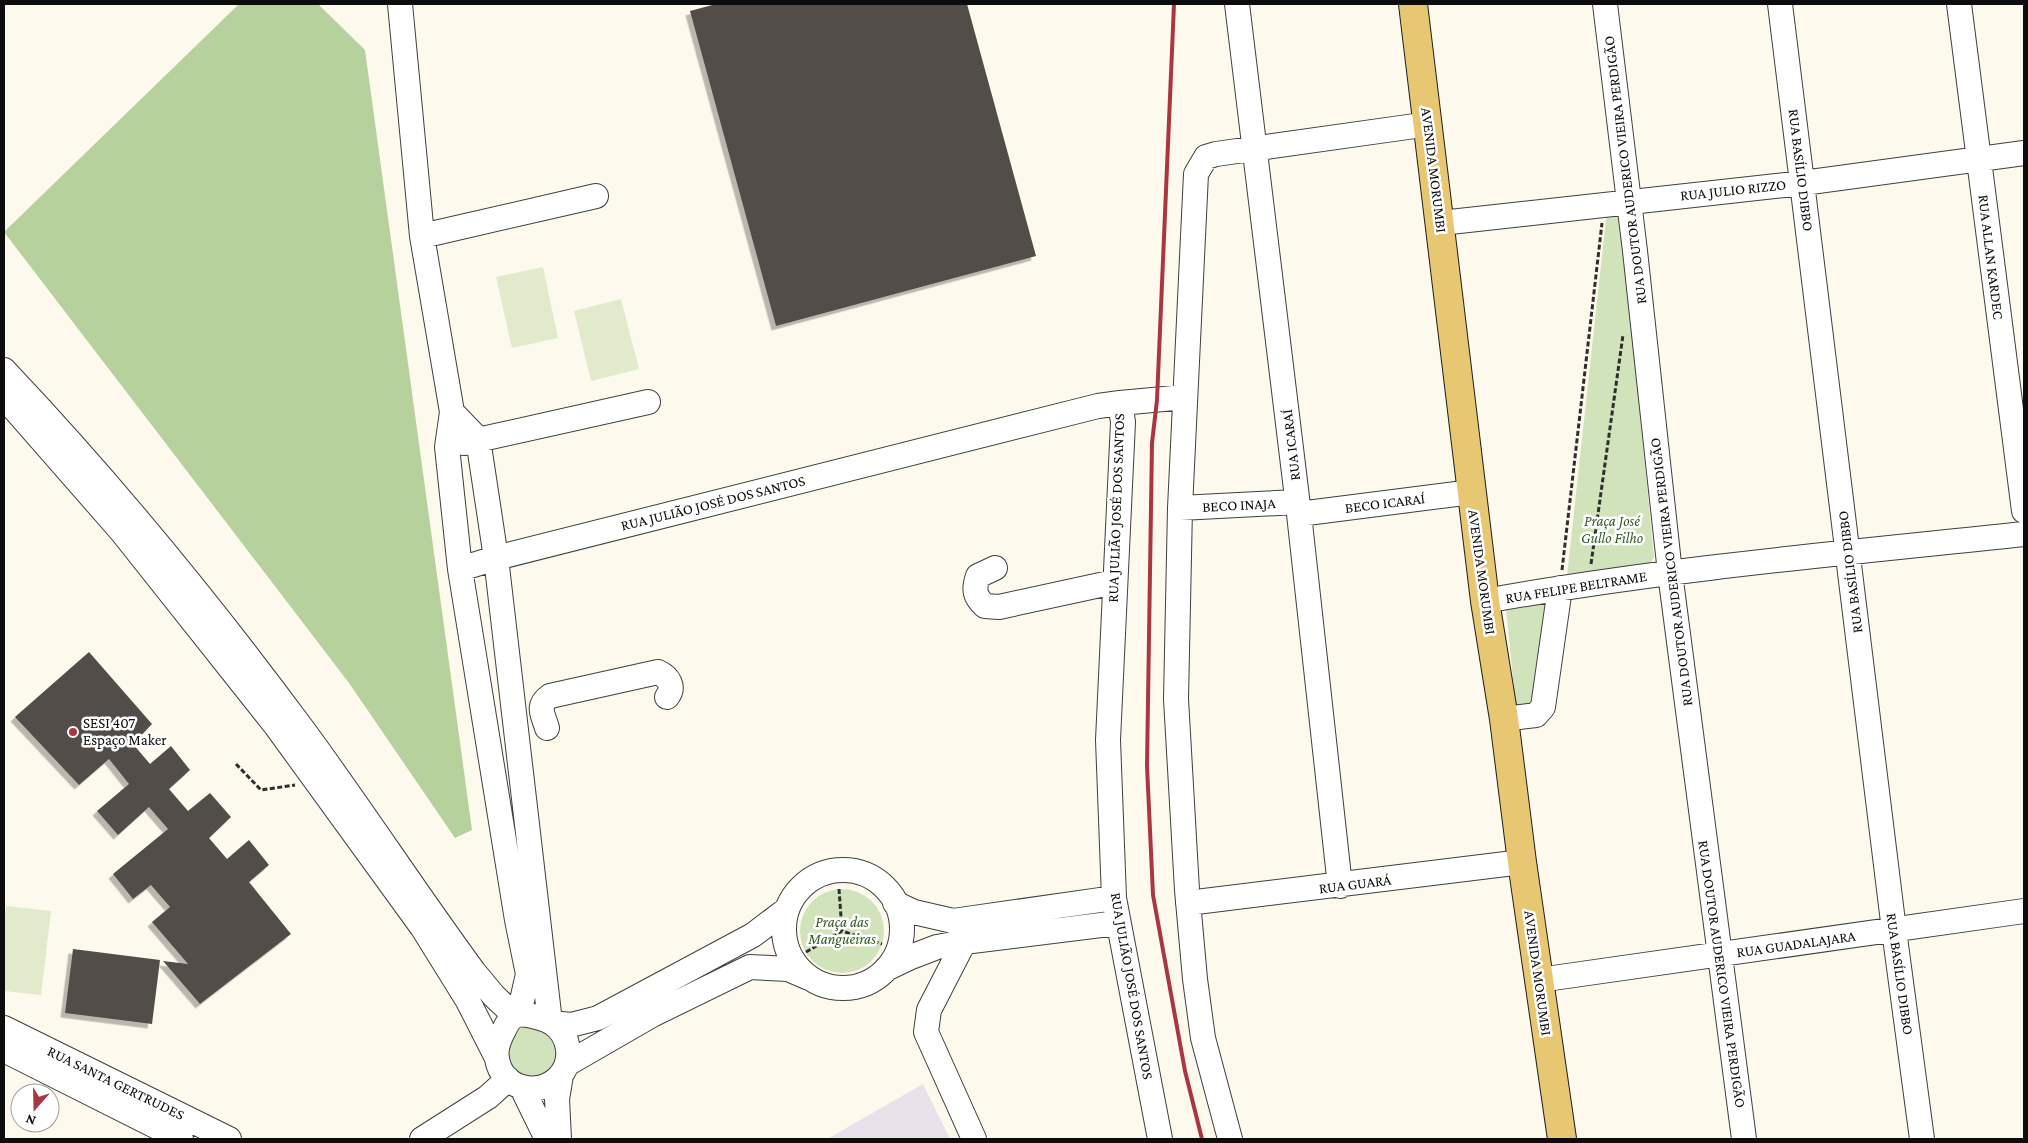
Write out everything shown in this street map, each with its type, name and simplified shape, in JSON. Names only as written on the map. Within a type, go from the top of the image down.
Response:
[{"type":"main road","name":"AVENIDA MORUMBI","points":[[1413,4],[1441,223],[1485,601],[1504,719],[1538,980],[1562,1139]]},
{"type":"street","points":[[400,4],[422,236],[452,412],[447,447],[460,569],[515,910],[528,974],[516,1014],[501,1035],[497,1046],[497,1058]]},
{"type":"street","name":"RUA ICARAÍ","points":[[1237,4],[1256,148],[1340,886]]},
{"type":"street","name":"RUA DOUTOR AUDERICO VIEIRA PERDIGÃO","points":[[1605,4],[1670,573],[1718,955],[1744,1139]]},
{"type":"street","name":"RUA BASÍLIO DIBBO","points":[[1780,4],[1894,930],[1922,1139]]},
{"type":"street","name":"RUA ALLAN KARDEC","points":[[1959,4],[2024,511]]},
{"type":"street","points":[[1230,1139],[1203,1038],[1195,979],[1188,903],[1176,699],[1180,508],[1196,174],[1200,164],[1206,157],[1216,154],[1429,124]]},
{"type":"street","name":"RUA JULIO RIZZO","points":[[1441,223],[1803,182],[2024,153]]},
{"type":"street","points":[[422,236],[596,196]]},
{"type":"street","points":[[4,370],[122,502],[229,634],[304,731],[480,979],[516,1014],[551,1023],[571,1025],[598,1018],[753,935],[786,910],[796,893],[810,879],[828,871],[848,870],[867,874],[883,885],[895,903],[902,919],[902,938],[896,957],[886,969]]},
{"type":"street","points":[[4,397],[122,532],[276,726],[422,927],[468,1001],[497,1058],[500,1070],[516,1084],[547,1139]]},
{"type":"street","points":[[1120,403],[1185,397]]},
{"type":"street","points":[[447,447],[648,402]]},
{"type":"street","name":"RUA JULIÃO JOSÉ DOS SANTOS","points":[[460,569],[496,558],[1088,408],[1120,403],[1122,422],[1108,740],[1114,898],[1117,923],[1160,1139]]},
{"type":"street","points":[[452,412],[478,439],[496,558],[515,737],[546,970],[551,1023],[561,1031],[569,1053],[557,1099],[558,1139]]},
{"type":"street","name":"BECO ICARAÍ","points":[[1298,508],[1472,492]]},
{"type":"street","name":"BECO INAJA","points":[[1180,508],[1298,508]]},
{"type":"street","name":"RUA FELIPE BELTRAME","points":[[1485,601],[1560,588],[1670,573],[2024,534]]},
{"type":"street","points":[[996,568],[978,576],[975,586],[976,598],[986,606],[999,607],[1114,582]]},
{"type":"street","points":[[1504,719],[1536,715],[1543,707],[1560,588]]},
{"type":"street","points":[[547,728],[541,707],[543,701],[550,696],[658,672],[663,674],[672,685],[672,690],[667,697]]},
{"type":"street","name":"RUA GUARÁ","points":[[1188,903],[1340,886],[1522,862]]},
{"type":"street","points":[[895,903],[914,912],[953,921],[1114,898]]},
{"type":"street","points":[[786,910],[784,929],[787,949],[796,966],[811,979]]},
{"type":"street","name":"RUA GUADALAJARA","points":[[1538,980],[2024,911]]},
{"type":"street","points":[[422,1139],[488,1097],[516,1084],[533,1089],[544,1087],[564,1070],[652,1015],[750,967],[788,969],[829,987],[849,988],[868,983],[886,969],[911,956],[937,947],[1117,923]]},
{"type":"street","points":[[964,942],[929,1010],[926,1032],[974,1139]]},
{"type":"street","name":"RUA SANTA GERTRUDES","points":[[4,1028],[229,1139]]},
{"type":"street","name":"RUA SANTA GERTRUDES","points":[[4,1050],[181,1139]]},
{"type":"street","points":[[452,1139],[494,1112],[516,1084]]},
{"type":"path","points":[[1560,588],[1604,204]]},
{"type":"path","points":[[1588,585],[1624,329]]},
{"type":"path","points":[[236,764],[261,790],[298,784]]},
{"type":"path","points":[[839,889],[842,930]]},
{"type":"path","points":[[842,930],[882,944]]},
{"type":"path","points":[[806,952],[842,930]]},
{"type":"shaded area","points":[[923,1084],[950,1139],[827,1139]]},
{"type":"green space","points":[[239,4],[318,4],[365,50],[472,830],[455,838],[349,683],[4,232]]},
{"type":"green space","name":"Praça José Gullo Filho","points":[[1607,210],[1621,217],[1654,557],[1647,568],[1567,576]]},
{"type":"green space","points":[[543,267],[558,338],[512,348],[496,277]]},
{"type":"green space","points":[[621,299],[639,369],[591,381],[574,311]]},
{"type":"green space","points":[[1555,597],[1534,706],[1516,708],[1506,609]]},
{"type":"green space","name":"Praça das Mangueiras","points":[[842,889],[865,896],[877,908],[884,931],[877,954],[865,966],[842,973],[819,966],[807,954],[800,931],[807,908],[819,896]]},
{"type":"green space","points":[[6,906],[51,911],[41,995],[4,991],[4,926]]},
{"type":"green space","points":[[526,1025],[547,1029],[559,1047],[554,1068],[537,1080],[516,1076],[504,1047],[516,1029]]},
{"type":"building","points":[[716,4],[967,4],[1036,256],[776,326],[690,11]]},
{"type":"building","points":[[89,652],[152,724],[133,744],[150,764],[171,746],[190,770],[169,789],[188,811],[210,793],[231,817],[209,838],[227,859],[249,840],[269,865],[249,882],[291,934],[200,1004],[163,961],[188,964],[152,922],[170,907],[151,885],[133,899],[113,874],[168,829],[149,807],[118,835],[97,811],[129,784],[109,759],[79,785],[15,717]]},
{"type":"building","points":[[73,949],[160,960],[152,1024],[65,1013]]},
{"type":"railway","points":[[1174,4],[1157,400],[1152,443],[1147,766],[1153,895],[1185,1071],[1202,1139]]},
{"type":"place","name":"SESI 407 Espaço Maker","points":[[73,732]]}]
